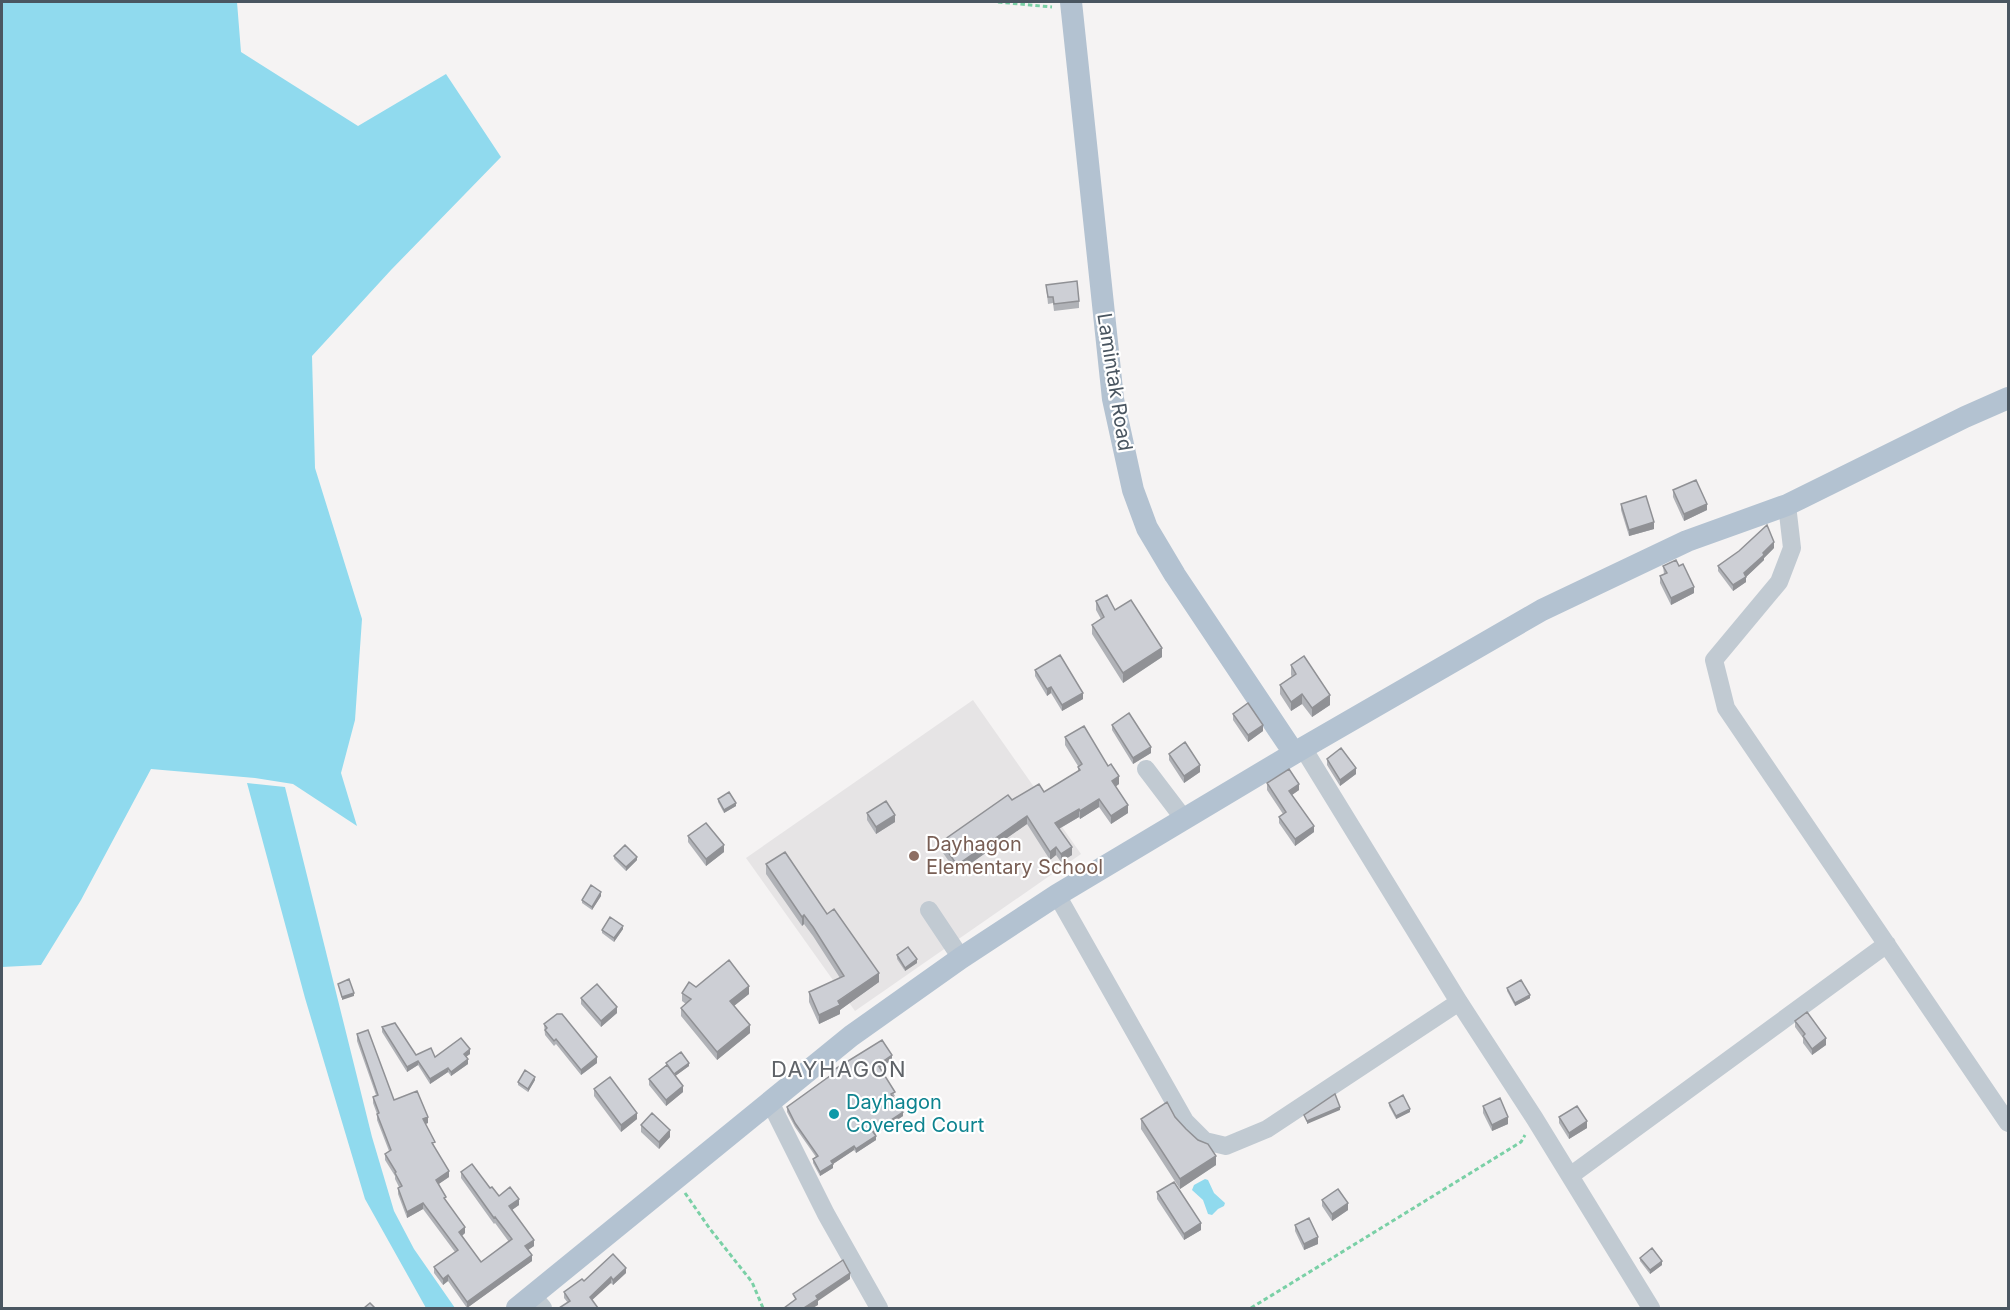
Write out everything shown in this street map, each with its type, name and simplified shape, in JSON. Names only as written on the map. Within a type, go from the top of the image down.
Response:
[{"type":"main road","name":"Lamintak Road","points":[[1071,5],[1113,399],[1133,490],[1147,528],[1174,575],[1299,751]]},
{"type":"main road","points":[[531,1304],[676,1179],[851,1036],[961,958],[1056,895],[1542,610],[1687,541],[1786,505],[2008,398]]},
{"type":"street","points":[[1786,505],[1792,548],[1779,582],[1714,660],[1726,708],[2008,1123]]},
{"type":"street","points":[[1299,751],[1535,1119],[1650,1308]]},
{"type":"street","points":[[1146,769],[1184,819]]},
{"type":"street","points":[[1056,895],[1185,1121],[1205,1141],[1226,1146],[1266,1129],[1459,1002]]},
{"type":"street","points":[[929,910],[961,958]]},
{"type":"street","points":[[1570,1176],[1887,944]]},
{"type":"street","points":[[770,1102],[826,1214],[879,1308]]},
{"type":"path","points":[[998,2],[1071,5]]},
{"type":"path","points":[[1251,1308],[1521,1142],[1535,1119]]},
{"type":"path","points":[[676,1179],[690,1204],[752,1282],[763,1308]]},
{"type":"shaded area","name":"Dayhagon Elementary School","points":[[973,700],[1081,854],[855,1011],[746,858]]},
{"type":"water","points":[[2,2],[237,2],[241,52],[358,126],[446,74],[501,157],[391,270],[312,356],[315,468],[362,619],[355,720],[341,773],[357,826],[293,784],[255,778],[151,769],[81,900],[41,965],[2,967]]},
{"type":"water","points":[[247,783],[285,787],[372,1137],[394,1211],[414,1249],[455,1308],[426,1308],[365,1199],[305,998]]},
{"type":"water","points":[[1205,1179],[1208,1180],[1214,1193],[1225,1203],[1212,1215],[1208,1214],[1203,1200],[1192,1190],[1194,1185]]},
{"type":"building","points":[[1077,281],[1079,301],[1054,304],[1053,297],[1048,297],[1046,285]]},
{"type":"building","points":[[1696,480],[1707,504],[1684,514],[1673,490]]},
{"type":"building","points":[[1646,496],[1654,522],[1629,530],[1621,504]]},
{"type":"building","points":[[1767,525],[1774,542],[1763,553],[1764,555],[1744,573],[1746,577],[1733,585],[1718,566],[1739,551]]},
{"type":"building","points":[[1676,560],[1679,566],[1683,564],[1694,587],[1671,598],[1660,576],[1667,573],[1663,566]]},
{"type":"building","points":[[1107,595],[1115,610],[1131,600],[1162,648],[1123,673],[1092,625],[1104,617],[1096,601]]},
{"type":"building","points":[[1060,655],[1083,693],[1062,705],[1051,687],[1047,689],[1035,670]]},
{"type":"building","points":[[1304,656],[1330,695],[1312,708],[1302,694],[1291,702],[1280,685],[1296,674],[1291,665]]},
{"type":"building","points":[[1248,703],[1263,725],[1248,735],[1233,714]]},
{"type":"building","points":[[1129,713],[1151,747],[1133,758],[1112,725]]},
{"type":"building","points":[[1084,726],[1108,766],[1111,764],[1119,776],[1112,781],[1128,805],[1111,816],[1099,799],[1055,823],[1072,847],[1061,854],[1056,847],[1050,852],[1027,816],[957,865],[941,842],[1008,795],[1012,800],[1039,784],[1044,792],[1080,770],[1078,767],[1082,764],[1065,737]]},
{"type":"building","points":[[1185,742],[1200,765],[1184,776],[1169,754]]},
{"type":"building","points":[[1341,748],[1356,768],[1340,780],[1327,759]]},
{"type":"building","points":[[1289,769],[1299,784],[1289,791],[1314,826],[1295,839],[1279,817],[1286,812],[1267,783]]},
{"type":"building","points":[[729,792],[736,803],[724,810],[718,799]]},
{"type":"building","points":[[886,801],[895,815],[876,827],[867,813]]},
{"type":"building","points":[[706,823],[724,845],[706,859],[688,836]]},
{"type":"building","points":[[625,845],[637,857],[626,867],[614,856]]},
{"type":"building","points":[[785,852],[827,914],[834,909],[879,973],[838,1001],[840,1005],[819,1015],[809,992],[844,976],[813,927],[804,915],[802,917],[766,864]]},
{"type":"building","points":[[591,885],[601,892],[592,907],[582,900]]},
{"type":"building","points":[[610,917],[623,926],[614,938],[602,930]]},
{"type":"building","points":[[908,947],[917,959],[905,968],[897,955]]},
{"type":"building","points":[[729,960],[749,986],[730,1001],[750,1025],[717,1052],[681,1008],[691,999],[682,993],[689,982],[696,987]]},
{"type":"building","points":[[349,979],[354,993],[342,997],[338,984]]},
{"type":"building","points":[[1521,980],[1530,995],[1515,1003],[1507,988]]},
{"type":"building","points":[[597,984],[617,1007],[601,1021],[581,998]]},
{"type":"building","points":[[1807,1012],[1826,1038],[1812,1049],[1803,1036],[1805,1034],[1795,1021]]},
{"type":"building","points":[[557,1014],[562,1014],[597,1057],[581,1070],[556,1039],[554,1041],[545,1030],[547,1028],[544,1024]]},
{"type":"building","points":[[395,1023],[416,1055],[431,1048],[435,1057],[461,1038],[470,1049],[464,1054],[468,1059],[451,1072],[448,1068],[430,1079],[418,1061],[407,1067],[382,1027]]},
{"type":"building","points":[[368,1030],[394,1100],[417,1091],[428,1117],[423,1119],[435,1142],[432,1143],[449,1171],[436,1180],[446,1197],[444,1198],[465,1227],[459,1232],[481,1262],[512,1239],[461,1172],[472,1164],[499,1196],[510,1187],[519,1199],[509,1206],[534,1240],[525,1246],[532,1255],[467,1302],[448,1275],[443,1279],[434,1267],[458,1250],[423,1203],[407,1212],[398,1188],[402,1186],[385,1154],[391,1150],[377,1114],[379,1113],[373,1097],[378,1095],[357,1034]]},
{"type":"building","points":[[882,1040],[892,1055],[878,1065],[895,1092],[891,1094],[903,1112],[873,1132],[876,1136],[856,1149],[854,1146],[831,1161],[833,1164],[820,1172],[813,1159],[818,1156],[787,1107],[834,1073],[832,1071]]},
{"type":"building","points":[[681,1052],[689,1063],[674,1074],[666,1063]]},
{"type":"building","points":[[667,1065],[683,1086],[666,1100],[649,1079]]},
{"type":"building","points":[[525,1070],[535,1077],[528,1089],[518,1082]]},
{"type":"building","points":[[610,1077],[637,1113],[621,1125],[594,1089]]},
{"type":"building","points":[[1335,1094],[1340,1107],[1307,1121],[1304,1115]]},
{"type":"building","points":[[1403,1095],[1410,1109],[1396,1116],[1389,1103]]},
{"type":"building","points":[[1500,1098],[1508,1117],[1492,1125],[1483,1106]]},
{"type":"building","points":[[1167,1102],[1175,1117],[1198,1140],[1208,1144],[1216,1156],[1180,1179],[1141,1119]]},
{"type":"building","points":[[1577,1106],[1587,1121],[1569,1133],[1559,1117]]},
{"type":"building","points":[[652,1113],[670,1130],[659,1142],[641,1125]]},
{"type":"building","points":[[1174,1182],[1201,1223],[1184,1234],[1157,1192]]},
{"type":"building","points":[[1338,1189],[1348,1203],[1332,1214],[1322,1200]]},
{"type":"building","points":[[1309,1218],[1318,1237],[1304,1244],[1295,1225]]},
{"type":"building","points":[[1652,1248],[1662,1261],[1650,1270],[1640,1258]]},
{"type":"building","points":[[613,1254],[626,1268],[613,1280],[611,1277],[590,1297],[598,1308],[559,1308],[570,1301],[564,1292],[582,1279],[584,1281]]},
{"type":"building","points":[[843,1260],[850,1273],[816,1296],[818,1299],[804,1308],[784,1308],[796,1299],[793,1294]]},
{"type":"building","points":[[370,1303],[375,1308],[364,1308]]},
{"type":"place","name":"Dayhagon Elementary School","points":[[914,856]]},
{"type":"place","name":"Dayhagon Covered Court","points":[[834,1114]]},
{"type":"district","name":"DAYHAGON","points":[[839,1069]]}]
